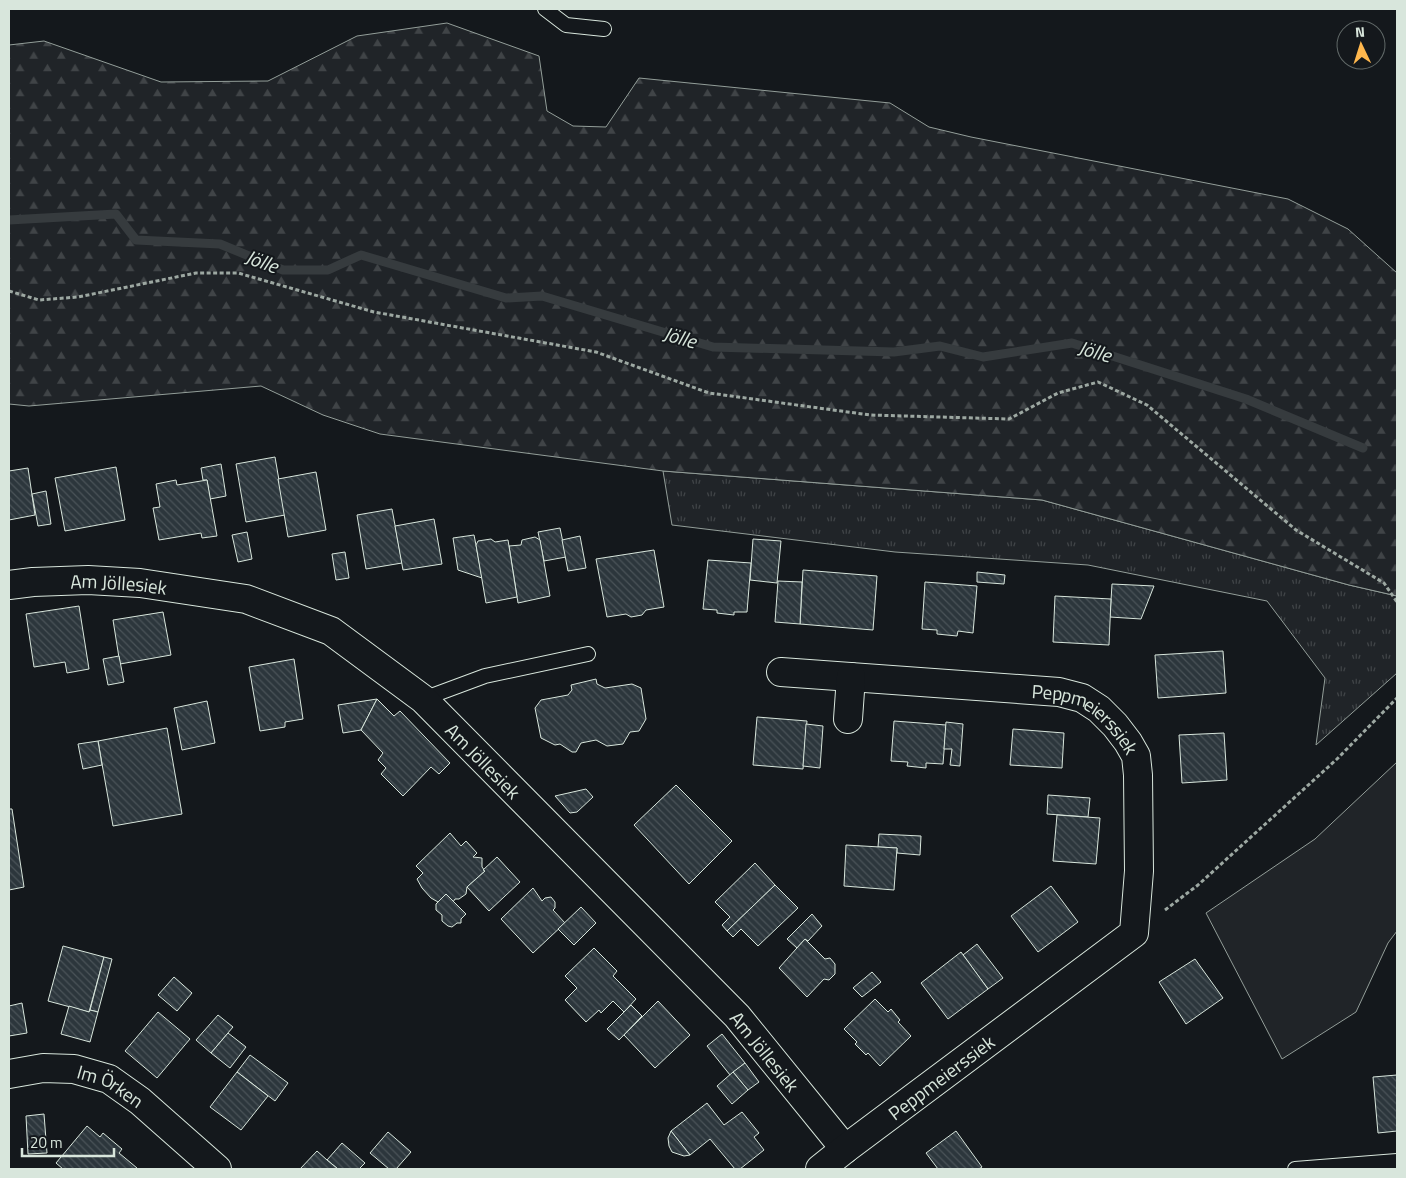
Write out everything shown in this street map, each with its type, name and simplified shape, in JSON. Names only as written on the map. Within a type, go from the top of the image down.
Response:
[{"type":"street","name":"Am Jöllesiek","points":[[9,585],[88,580],[140,583],[246,599],[331,632],[423,699],[738,1016],[845,1149]]},
{"type":"street","name":"Peppmeierssiek","points":[[781,672],[1059,692],[1082,698],[1099,709],[1128,742],[1136,756],[1138,775],[1139,871],[1134,933],[820,1169]]},
{"type":"street","points":[[848,719],[851,677]]},
{"type":"street","name":"Im Örken","points":[[9,1074],[43,1068],[74,1069],[109,1079],[140,1101],[217,1169]]},
{"type":"lane","points":[[545,9],[566,25],[604,30]]},
{"type":"lane","points":[[423,699],[485,676],[588,654]]},
{"type":"lane","points":[[1295,1169],[1397,1161]]},
{"type":"path","points":[[9,291],[39,300],[78,297],[196,273],[238,273],[374,312],[596,352],[709,393],[870,414],[1009,419],[1058,392],[1098,382],[1147,405],[1296,530],[1384,583],[1397,602]]},
{"type":"path","points":[[1134,933],[1198,885],[1337,759],[1397,698]]},
{"type":"green space","points":[[447,23],[539,56],[547,111],[573,126],[606,127],[639,78],[890,103],[929,127],[971,137],[1288,199],[1348,229],[1397,273],[1397,596],[1349,585],[1042,500],[663,471],[380,434],[323,415],[261,386],[29,406],[9,404],[9,45],[44,41],[161,82],[268,81],[357,36]]},
{"type":"green space","points":[[663,471],[1042,500],[1349,585],[1397,596],[1397,673],[1316,745],[1325,678],[1267,601],[1088,565],[895,552],[672,525]]},
{"type":"green space","points":[[1397,762],[1397,931],[1388,943],[1356,1012],[1282,1059],[1206,913],[1315,839]]},
{"type":"building","points":[[275,457],[285,515],[246,522],[236,464]]},
{"type":"building","points":[[221,464],[226,496],[210,499],[207,480],[203,480],[201,468]]},
{"type":"building","points":[[116,467],[125,520],[65,531],[55,478]]},
{"type":"building","points":[[28,468],[35,515],[9,520],[9,471]]},
{"type":"building","points":[[316,472],[326,530],[288,537],[278,479]]},
{"type":"building","points":[[176,480],[177,485],[207,480],[217,536],[202,538],[201,533],[159,540],[153,508],[160,507],[156,484]]},
{"type":"building","points":[[46,491],[51,524],[38,526],[32,494]]},
{"type":"building","points":[[392,509],[402,563],[366,569],[357,515]]},
{"type":"building","points":[[434,519],[442,564],[403,570],[395,526]]},
{"type":"building","points":[[560,528],[566,557],[544,561],[538,532]]},
{"type":"building","points":[[247,532],[252,559],[238,562],[232,535]]},
{"type":"building","points":[[474,535],[482,578],[458,570],[453,538]]},
{"type":"building","points":[[580,536],[586,568],[568,571],[562,540]]},
{"type":"building","points":[[535,537],[540,540],[550,596],[518,603],[509,546],[521,545],[522,540]]},
{"type":"building","points":[[491,539],[495,542],[508,540],[517,597],[486,603],[476,545],[478,541]]},
{"type":"building","points":[[753,539],[781,541],[777,583],[750,580]]},
{"type":"building","points":[[654,550],[664,607],[646,610],[642,615],[631,617],[626,614],[607,617],[596,559]]},
{"type":"building","points":[[345,552],[349,578],[336,580],[332,554]]},
{"type":"building","points":[[708,560],[751,563],[747,612],[734,612],[734,615],[717,613],[717,610],[703,609]]},
{"type":"building","points":[[803,570],[877,576],[873,630],[800,624]]},
{"type":"building","points":[[977,572],[1005,575],[1004,584],[977,582]]},
{"type":"building","points":[[778,581],[802,582],[800,624],[775,622]]},
{"type":"building","points":[[925,582],[977,586],[973,633],[958,631],[957,636],[937,634],[937,630],[922,629]]},
{"type":"building","points":[[1112,584],[1154,586],[1141,619],[1110,617]]},
{"type":"building","points":[[1055,596],[1111,599],[1109,645],[1053,642]]},
{"type":"building","points":[[79,606],[89,669],[67,673],[65,662],[34,667],[26,614]]},
{"type":"building","points":[[163,612],[171,655],[120,664],[113,620]]},
{"type":"building","points":[[1223,651],[1226,693],[1158,698],[1155,655]]},
{"type":"building","points":[[119,656],[124,682],[108,685],[103,659]]},
{"type":"building","points":[[294,659],[303,719],[285,722],[285,727],[260,731],[249,667]]},
{"type":"building","points":[[596,679],[597,684],[605,688],[632,684],[641,688],[646,719],[639,731],[630,732],[623,744],[607,746],[596,740],[581,743],[576,752],[541,738],[535,708],[541,700],[568,695],[572,690],[571,685]]},
{"type":"building","points":[[377,699],[361,730],[343,733],[338,705]]},
{"type":"building","points":[[377,699],[394,716],[400,711],[450,763],[439,774],[431,767],[403,796],[381,774],[386,768],[378,760],[383,753],[361,730]]},
{"type":"building","points":[[207,701],[215,743],[182,750],[174,708]]},
{"type":"building","points":[[757,717],[807,721],[803,769],[753,765]]},
{"type":"building","points":[[894,721],[946,725],[943,764],[926,763],[926,768],[907,766],[908,762],[891,761]]},
{"type":"building","points":[[946,722],[963,724],[960,766],[950,765],[952,749],[944,749]]},
{"type":"building","points":[[806,724],[823,726],[820,768],[803,766]]},
{"type":"building","points":[[167,728],[182,814],[113,826],[98,741]]},
{"type":"building","points":[[1013,729],[1064,733],[1062,768],[1010,765]]},
{"type":"building","points":[[1224,733],[1227,780],[1182,783],[1179,735]]},
{"type":"building","points":[[98,741],[102,765],[83,769],[78,744]]},
{"type":"building","points":[[676,785],[732,841],[689,884],[634,825]]},
{"type":"building","points":[[586,789],[593,797],[577,812],[570,813],[555,796]]},
{"type":"building","points":[[1048,795],[1090,798],[1088,817],[1047,814]]},
{"type":"building","points":[[9,809],[12,809],[24,887],[9,890]]},
{"type":"building","points":[[1057,815],[1100,818],[1096,864],[1053,861]]},
{"type":"building","points":[[450,833],[461,846],[466,841],[477,853],[473,857],[482,858],[482,867],[485,871],[467,887],[466,894],[459,899],[455,899],[453,902],[446,894],[438,902],[431,898],[422,888],[417,879],[423,873],[416,866]]},
{"type":"building","points":[[879,834],[921,836],[920,855],[897,853],[897,848],[878,847]]},
{"type":"building","points":[[846,845],[897,848],[894,890],[844,886]]},
{"type":"building","points":[[497,857],[520,882],[489,911],[467,887]]},
{"type":"building","points":[[755,863],[775,885],[727,931],[722,925],[730,917],[715,902]]},
{"type":"building","points":[[775,885],[798,908],[758,946],[741,929],[733,937],[727,931]]},
{"type":"building","points":[[1051,886],[1078,922],[1038,952],[1011,916]]},
{"type":"building","points":[[533,888],[542,901],[545,898],[551,897],[555,902],[553,910],[565,923],[533,953],[501,919]]},
{"type":"building","points":[[446,894],[466,914],[461,919],[461,923],[457,923],[452,927],[442,921],[442,915],[436,910],[436,904]]},
{"type":"building","points":[[581,907],[596,923],[574,945],[558,929]]},
{"type":"building","points":[[812,914],[822,926],[808,941],[805,939],[797,948],[787,939]]},
{"type":"building","points":[[805,939],[825,959],[830,958],[835,964],[835,974],[829,980],[824,979],[807,997],[779,968]]},
{"type":"building","points":[[977,944],[1003,978],[988,989],[963,955]]},
{"type":"building","points":[[63,946],[104,957],[89,1012],[48,1001]]},
{"type":"building","points":[[594,948],[617,971],[613,976],[636,999],[624,1012],[613,1001],[601,1013],[599,1010],[586,1022],[565,1000],[577,988],[565,976]]},
{"type":"building","points":[[961,952],[988,989],[948,1019],[921,983]]},
{"type":"building","points":[[104,957],[112,959],[98,1012],[90,1010]]},
{"type":"building","points":[[1195,959],[1223,998],[1186,1024],[1159,982]]},
{"type":"building","points":[[872,972],[881,982],[862,997],[853,988]]},
{"type":"building","points":[[174,977],[192,993],[177,1011],[158,995]]},
{"type":"building","points":[[875,999],[888,1012],[891,1009],[900,1020],[898,1022],[911,1036],[880,1066],[868,1053],[866,1055],[855,1044],[857,1042],[844,1029]]},
{"type":"building","points":[[658,1001],[690,1035],[655,1068],[624,1035]]},
{"type":"building","points":[[22,1003],[27,1033],[9,1036],[9,1006]]},
{"type":"building","points":[[631,1005],[642,1016],[619,1040],[607,1029]]},
{"type":"building","points":[[69,1006],[89,1012],[90,1010],[98,1012],[90,1042],[61,1034]]},
{"type":"building","points":[[158,1012],[190,1039],[157,1078],[125,1051]]},
{"type":"building","points":[[218,1015],[233,1027],[211,1053],[196,1040]]},
{"type":"building","points":[[228,1033],[246,1047],[230,1068],[211,1053]]},
{"type":"building","points":[[722,1034],[745,1063],[730,1075],[707,1046]]},
{"type":"building","points":[[250,1055],[288,1083],[275,1101],[237,1072]]},
{"type":"building","points":[[745,1063],[759,1082],[748,1090],[733,1072]]},
{"type":"building","points":[[237,1072],[268,1096],[241,1130],[210,1107]]},
{"type":"building","points":[[733,1072],[748,1090],[732,1104],[717,1086]]},
{"type":"building","points":[[1397,1075],[1397,1131],[1378,1133],[1373,1077]]},
{"type":"building","points":[[707,1103],[724,1125],[742,1112],[759,1133],[754,1137],[764,1150],[740,1169],[735,1169],[710,1139],[690,1155],[671,1131]]},
{"type":"building","points":[[44,1114],[47,1153],[28,1154],[26,1116]]},
{"type":"building","points":[[87,1126],[100,1137],[103,1133],[122,1149],[119,1153],[137,1168],[63,1169],[56,1163]]},
{"type":"building","points":[[671,1131],[690,1155],[684,1156],[672,1152],[668,1138]]},
{"type":"building","points":[[956,1131],[982,1167],[979,1169],[938,1169],[926,1153]]},
{"type":"building","points":[[388,1132],[411,1152],[396,1169],[389,1169],[370,1153]]},
{"type":"building","points":[[342,1143],[365,1163],[359,1169],[338,1169],[327,1160]]},
{"type":"building","points":[[317,1151],[327,1160],[338,1169],[300,1169]]},
{"type":"waterway","name":"Jölle","points":[[9,220],[116,214],[136,240],[220,244],[283,270],[328,270],[361,255],[506,298],[542,296],[713,347],[894,352],[940,346],[983,357],[1072,343],[1246,399],[1363,448]]}]
